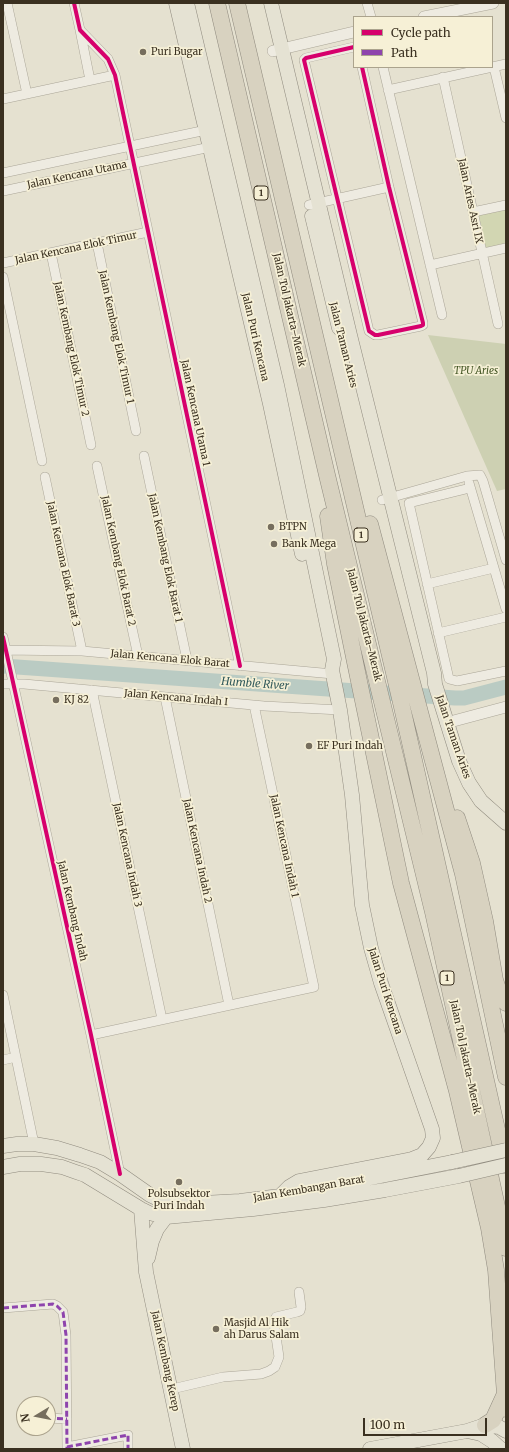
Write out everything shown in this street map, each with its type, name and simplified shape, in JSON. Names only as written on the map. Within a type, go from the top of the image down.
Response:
[{"type":"highway","name":"Jalan Tol Jakarta–Merak","points":[[217,3],[327,475],[433,912],[506,1248]]},
{"type":"highway","name":"Jalan Tol Jakarta–Merak","points":[[236,3],[332,411],[342,420],[347,430],[370,526],[398,657],[402,707],[506,1170]]},
{"type":"highway","points":[[327,475],[325,498],[335,564],[401,885],[457,1091],[489,1228],[496,1270],[505,1402],[493,1420],[485,1425]]},
{"type":"highway","points":[[398,657],[421,718],[463,874],[506,1077]]},
{"type":"highway","points":[[431,757],[454,810],[470,856],[485,921],[495,980],[499,992],[506,1003]]},
{"type":"main road","name":"Jalan Puri Kencana","points":[[176,3],[212,129]]},
{"type":"main road","name":"Jalan Puri Kencana","points":[[187,3],[215,146],[270,404],[326,661],[333,674],[352,795],[362,906],[371,948],[381,983],[432,1128],[433,1138],[429,1147],[422,1155],[412,1159],[299,1181],[289,1187],[280,1196]]},
{"type":"main road","name":"Jalan Taman Aries","points":[[261,3],[278,50]]},
{"type":"main road","name":"Jalan Taman Aries","points":[[271,3],[278,50],[314,204],[387,498],[445,719],[459,761],[469,783],[481,801],[506,823]]},
{"type":"main road","name":"Jalan Kembangan Barat","points":[[3,1146],[17,1144],[33,1138],[57,1148],[100,1162],[150,1195],[160,1200],[172,1203],[201,1203],[280,1196],[506,1150]]},
{"type":"main road","points":[[17,1144],[10,1151],[9,1156],[15,1162],[20,1164]]},
{"type":"main road","name":"Jalan Kembangan Barat","points":[[3,1167],[20,1164],[41,1164],[76,1172],[85,1175],[141,1209],[166,1217],[253,1209],[324,1200],[459,1176],[506,1165]]},
{"type":"main road","name":"Jalan Kembang Kerep","points":[[141,1209],[146,1272],[172,1390],[183,1449]]},
{"type":"main road","name":"Jalan Kembang Kerep","points":[[146,1272],[152,1241],[157,1229],[166,1217]]},
{"type":"main road","points":[[370,1449],[467,1431],[485,1425],[499,1427],[506,1431]]},
{"type":"main road","points":[[467,1431],[481,1434],[501,1449]]},
{"type":"street","points":[[7,3],[27,94]]},
{"type":"street","points":[[74,3],[90,80]]},
{"type":"street","points":[[368,3],[371,16]]},
{"type":"street","points":[[429,16],[493,3]]},
{"type":"street","name":"Jalan Kencana Utama 1","points":[[80,30],[108,59],[115,75],[240,666]]},
{"type":"street","points":[[278,50],[353,32]]},
{"type":"street","points":[[353,47],[306,58],[304,60],[369,331],[374,335],[378,335],[421,326],[423,325],[423,320],[389,187],[362,68]]},
{"type":"street","points":[[506,64],[494,67],[506,118]]},
{"type":"street","points":[[383,68],[442,315]]},
{"type":"street","points":[[388,90],[489,68]]},
{"type":"street","points":[[3,99],[115,75]]},
{"type":"street","name":"Jalan Aries Asri IX","points":[[443,77],[481,254],[498,324]]},
{"type":"street","name":"Jalan Kencana Utama","points":[[3,173],[212,129]]},
{"type":"street","name":"Jalan Kencana Utama","points":[[3,191],[215,146]]},
{"type":"street","points":[[314,204],[389,187]]},
{"type":"street","points":[[473,212],[506,205]]},
{"type":"street","name":"Jalan Kencana Elok Timur","points":[[3,263],[148,232]]},
{"type":"street","name":"Jalan Kembang Elok Timur 1","points":[[97,243],[136,431]]},
{"type":"street","points":[[430,265],[506,248]]},
{"type":"street","name":"Jalan Kembang Elok Timur 2","points":[[51,253],[91,445]]},
{"type":"street","points":[[3,278],[42,461]]},
{"type":"street","name":"Jalan Kembang Elok Barat 1","points":[[144,456],[187,660]]},
{"type":"street","name":"Jalan Kembang Elok Barat 2","points":[[97,466],[138,656]]},
{"type":"street","points":[[387,498],[467,476],[480,475],[506,560]]},
{"type":"street","points":[[467,476],[506,609]]},
{"type":"street","name":"Jalan Kencana Elok Barat 3","points":[[45,477],[82,651]]},
{"type":"street","points":[[409,503],[470,488]]},
{"type":"street","points":[[406,493],[449,678],[452,681],[457,681],[506,671]]},
{"type":"street","points":[[497,530],[506,527]]},
{"type":"street","points":[[427,584],[494,568]]},
{"type":"street","points":[[438,633],[506,617]]},
{"type":"street","name":"Jalan Kembang Indah","points":[[3,637],[91,1035],[120,1174]]},
{"type":"street","name":"Jalan Kencana Elok Barat","points":[[5,650],[82,651],[333,674]]},
{"type":"street","name":"Jalan Kencana Indah I","points":[[3,684],[12,681],[254,705],[339,706]]},
{"type":"street","name":"Jalan Kencana Indah 3","points":[[92,690],[162,1020]]},
{"type":"street","name":"Jalan Kencana Indah 2","points":[[165,697],[229,1005]]},
{"type":"street","name":"Jalan Kencana Indah 1","points":[[229,1005],[314,987],[254,705]]},
{"type":"street","points":[[445,719],[506,707]]},
{"type":"street","points":[[3,995],[33,1138]]},
{"type":"street","points":[[91,1035],[229,1005]]},
{"type":"street","points":[[3,1060],[16,1057]]},
{"type":"street","points":[[172,1390],[223,1377],[261,1374],[275,1367],[278,1357],[274,1323],[276,1317],[300,1310],[299,1292]]},
{"type":"street","points":[[3,1308],[53,1304],[62,1312],[66,1335],[67,1448],[128,1435],[128,1449]]},
{"type":"street","points":[[56,1418],[67,1419]]},
{"type":"green space","points":[[506,207],[506,243],[486,249],[478,213]]},
{"type":"green space","name":"TPU Aries","points":[[428,335],[506,344],[506,489],[497,491]]},
{"type":"waterway","name":"Humble River","points":[[3,666],[455,698],[464,698],[506,687]]},
{"type":"marked path","points":[[3,1308],[53,1304],[63,1312],[66,1335],[67,1449]]},
{"type":"marked path","points":[[56,1418],[67,1419]]},
{"type":"marked path","points":[[67,1447],[128,1435],[128,1449]]},
{"type":"cycle path","points":[[74,3],[80,30],[108,59],[115,75],[240,666]]},
{"type":"cycle path","points":[[353,47],[306,58],[304,60],[369,331],[375,335],[378,335],[421,326],[423,323],[389,187],[362,68]]},
{"type":"cycle path","points":[[3,637],[91,1035],[120,1174]]},
{"type":"place","name":"Puri Bugar","points":[[143,52]]},
{"type":"place","name":"BTPN","points":[[271,527]]},
{"type":"place","name":"Bank Mega","points":[[274,544]]},
{"type":"place","name":"KJ 82","points":[[56,700]]},
{"type":"place","name":"EF Puri Indah","points":[[309,746]]},
{"type":"place","name":"Polsubsektor Puri Indah","points":[[179,1182]]},
{"type":"place","name":"Masjid Al Hik ah Darus Salam","points":[[216,1329]]}]
